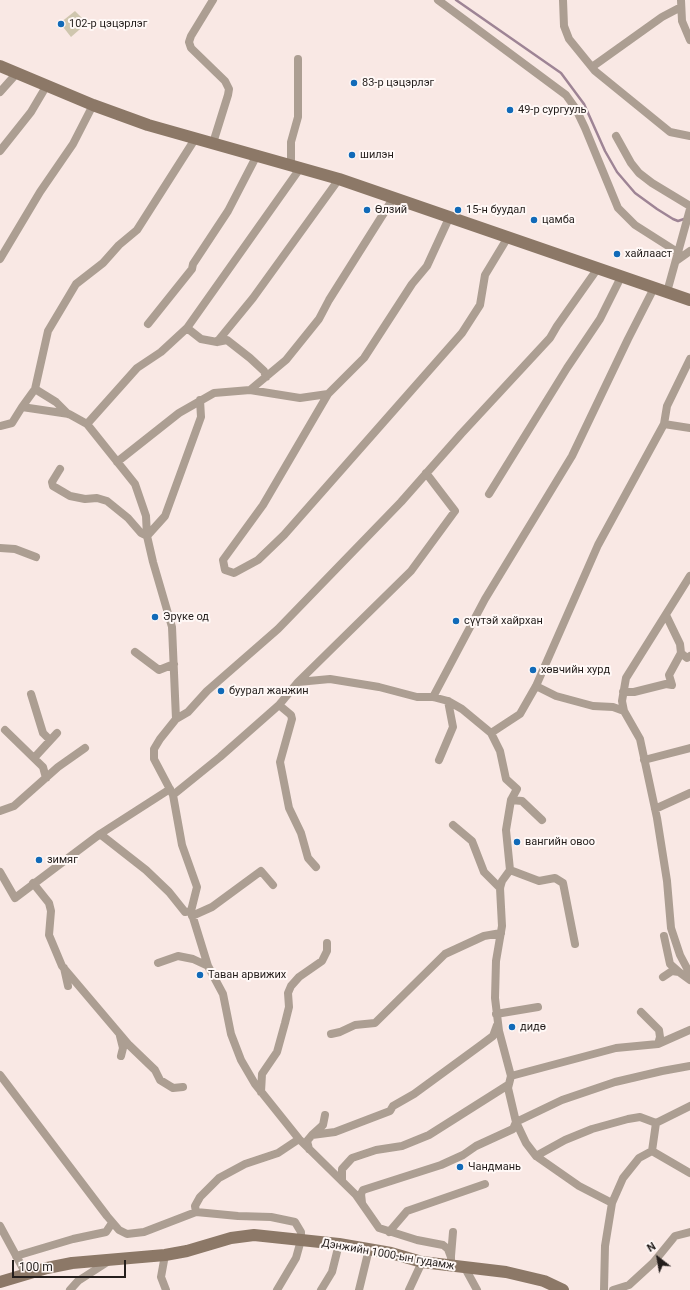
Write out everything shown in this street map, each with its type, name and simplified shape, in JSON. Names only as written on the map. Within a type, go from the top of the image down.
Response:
[{"type":"main road","points":[[0,66],[93,105],[148,124],[195,139],[339,179],[690,300]]},
{"type":"main road","name":"Дэнжийн 1000-ын гудамж","points":[[0,1282],[72,1262],[165,1255],[187,1251],[243,1236],[339,1244],[369,1249],[422,1262],[451,1261],[465,1268],[506,1272],[544,1281],[563,1290]]},
{"type":"street","points":[[213,0],[191,36],[190,42],[191,48],[225,81],[229,89],[213,143]]},
{"type":"street","points":[[438,0],[566,95],[576,109],[583,123],[618,208],[634,225],[679,253]]},
{"type":"street","points":[[563,0],[564,26],[569,39],[592,67],[670,132],[690,136]]},
{"type":"street","points":[[592,67],[681,3]]},
{"type":"street","points":[[681,3],[682,21],[690,40]]},
{"type":"street","points":[[87,424],[137,368],[161,352],[187,328],[296,166],[291,142],[298,117],[298,59]]},
{"type":"street","points":[[0,92],[17,73]]},
{"type":"street","points":[[0,151],[31,112],[47,85]]},
{"type":"street","points":[[0,260],[40,192],[73,144],[93,105]]},
{"type":"street","points":[[616,136],[631,163],[642,175],[690,206]]},
{"type":"street","points":[[0,426],[12,423],[35,389],[48,331],[76,284],[103,263],[119,245],[137,230],[195,139]]},
{"type":"street","points":[[148,324],[192,269],[193,264],[228,211],[257,156]]},
{"type":"street","points":[[217,342],[253,298],[339,179]]},
{"type":"street","points":[[250,390],[286,360],[319,319],[329,300],[394,197]]},
{"type":"street","points":[[667,292],[690,209]]},
{"type":"street","points":[[450,216],[427,266],[412,284],[364,358],[328,394],[263,505],[223,560],[225,570],[234,573],[258,560],[284,535],[462,333],[480,305],[485,275],[508,237]]},
{"type":"street","points":[[676,262],[690,251]]},
{"type":"street","points":[[451,1261],[448,1250],[443,1245],[417,1240],[379,1228],[362,1203],[342,1180],[299,1139],[261,1092],[241,1060],[231,1034],[223,994],[208,966],[192,913],[197,887],[182,845],[172,792],[154,760],[154,749],[176,719],[188,712],[207,691],[278,629],[401,502],[550,338],[556,326],[598,268]]},
{"type":"street","points":[[489,494],[567,368],[600,319],[621,277]]},
{"type":"street","points":[[433,697],[485,599],[521,543],[572,456],[654,288]]},
{"type":"street","points":[[187,328],[202,339],[217,342],[227,340],[238,347],[264,371],[266,377]]},
{"type":"street","points":[[491,733],[520,714],[536,686],[598,545],[664,424],[667,406],[690,359]]},
{"type":"street","points":[[35,389],[56,402],[69,414],[87,424],[134,484],[146,516],[147,536],[153,562],[172,627],[176,719]]},
{"type":"street","points":[[117,462],[179,413],[214,393],[250,390],[300,398],[328,394]]},
{"type":"street","points":[[147,536],[166,516],[201,417],[200,400]]},
{"type":"street","points":[[22,407],[69,414]]},
{"type":"street","points":[[664,424],[690,428]]},
{"type":"street","points":[[60,468],[52,482],[53,486],[70,496],[85,499],[97,498],[107,501],[128,518],[141,533],[147,536]]},
{"type":"street","points":[[0,872],[16,898],[33,883],[100,834],[172,792],[220,757],[279,705],[298,682],[411,571],[455,510],[426,473]]},
{"type":"street","points":[[0,548],[15,549],[36,557]]},
{"type":"street","points":[[690,576],[626,678],[622,701],[624,711],[640,739],[655,809],[667,881],[671,928],[680,955],[690,974]]},
{"type":"street","points":[[623,692],[634,692],[666,684],[672,686],[670,675],[680,653],[680,644],[666,615]]},
{"type":"street","points":[[135,652],[159,670],[174,664]]},
{"type":"street","points":[[680,653],[686,658],[690,656]]},
{"type":"street","points":[[298,682],[330,679],[379,687],[417,697],[433,697],[448,701],[462,709],[491,733],[500,751],[506,779],[517,789],[511,800],[506,830],[510,870],[502,881],[500,888],[502,920],[495,981],[497,1023],[511,1076],[508,1085],[516,1122],[526,1143],[536,1156],[579,1186],[612,1203]]},
{"type":"street","points":[[536,686],[556,696],[583,702],[593,706],[613,707],[624,711]]},
{"type":"street","points":[[31,694],[44,734],[50,740]]},
{"type":"street","points":[[439,760],[453,727],[448,701]]},
{"type":"street","points":[[279,705],[291,715],[292,719],[280,762],[289,808],[301,833],[308,858],[316,867]]},
{"type":"street","points":[[5,730],[43,767],[46,778]]},
{"type":"street","points":[[34,758],[57,732]]},
{"type":"street","points":[[0,811],[14,806],[58,767],[85,748]]},
{"type":"street","points":[[644,760],[690,748]]},
{"type":"street","points":[[655,809],[690,793]]},
{"type":"street","points":[[511,800],[522,801],[542,820]]},
{"type":"street","points":[[453,825],[472,842],[484,872],[500,888]]},
{"type":"street","points":[[100,834],[146,870],[169,892],[185,912],[192,913],[212,907],[261,871],[273,885]]},
{"type":"street","points":[[510,870],[539,881],[555,878],[561,880],[565,886],[575,944]]},
{"type":"street","points":[[33,883],[49,902],[51,910],[49,935],[64,968],[68,986]]},
{"type":"street","points":[[331,1034],[356,1025],[375,1023],[445,954],[484,936],[501,933]]},
{"type":"street","points":[[664,936],[670,964],[690,980]]},
{"type":"street","points":[[261,1092],[262,1074],[276,1052],[286,1023],[289,1007],[288,993],[291,986],[299,977],[322,961],[327,951],[327,942]]},
{"type":"street","points":[[158,963],[178,956],[193,959],[208,966]]},
{"type":"street","points":[[64,968],[119,1033],[155,1070],[160,1080],[173,1088],[183,1087]]},
{"type":"street","points":[[663,977],[672,971],[679,972]]},
{"type":"street","points":[[496,1014],[538,1007]]},
{"type":"street","points":[[641,1012],[659,1030],[660,1037],[658,1044]]},
{"type":"street","points":[[312,1135],[335,1132],[390,1111],[393,1106],[414,1094],[481,1046],[493,1036],[497,1023]]},
{"type":"street","points":[[511,1076],[616,1048],[658,1044],[690,1030]]},
{"type":"street","points":[[119,1033],[123,1048],[121,1056]]},
{"type":"street","points":[[362,1203],[361,1194],[363,1190],[441,1164],[463,1155],[476,1146],[513,1129],[516,1122],[562,1100],[615,1082],[690,1066]]},
{"type":"street","points":[[0,1075],[112,1223],[119,1230],[127,1234],[144,1232],[196,1212],[271,1217],[292,1221],[298,1225],[302,1240],[296,1258],[277,1290]]},
{"type":"street","points":[[342,1180],[342,1169],[352,1158],[376,1150],[402,1146],[428,1135],[508,1085]]},
{"type":"street","points":[[536,1156],[565,1140],[592,1129],[640,1117],[656,1123],[690,1106]]},
{"type":"street","points":[[309,1148],[307,1141],[323,1125],[325,1115]]},
{"type":"street","points":[[652,1151],[656,1123]]},
{"type":"street","points":[[196,1212],[195,1206],[200,1197],[219,1178],[245,1164],[278,1153],[299,1139]]},
{"type":"street","points":[[652,1151],[690,1173]]},
{"type":"street","points":[[604,1290],[604,1263],[612,1203],[623,1178],[639,1158],[652,1151]]},
{"type":"street","points":[[389,1232],[407,1212],[485,1184]]},
{"type":"street","points":[[16,1256],[73,1239],[106,1232],[112,1223]]},
{"type":"street","points":[[0,1226],[26,1274]]},
{"type":"street","points":[[451,1261],[453,1232]]},
{"type":"street","points":[[613,1290],[628,1286],[653,1263],[675,1236],[690,1232]]},
{"type":"street","points":[[321,1290],[332,1272],[339,1244]]},
{"type":"street","points":[[359,1290],[369,1249]]},
{"type":"street","points":[[165,1255],[161,1277],[166,1290]]},
{"type":"street","points":[[70,1290],[78,1281],[112,1259]]},
{"type":"street","points":[[409,1290],[422,1262]]},
{"type":"street","points":[[465,1268],[476,1290]]},
{"type":"shaded area","points":[[75,11],[87,23],[71,37],[60,23]]},
{"type":"waterway","points":[[456,0],[561,73],[584,104],[605,151],[617,172],[635,193],[657,209],[678,221],[684,219]]},
{"type":"place","name":"102-р цэцэрлэг","points":[[61,24]]},
{"type":"place","name":"83-р цэцэрлэг","points":[[354,83]]},
{"type":"place","name":"49-р сургууль","points":[[510,110]]},
{"type":"place","name":"шилэн","points":[[352,155]]},
{"type":"place","name":"Өлзий","points":[[367,210]]},
{"type":"place","name":"15-н буудал","points":[[458,210]]},
{"type":"place","name":"цамба","points":[[534,220]]},
{"type":"place","name":"хайлааст","points":[[617,254]]},
{"type":"place","name":"Эрүке од","points":[[155,617]]},
{"type":"place","name":"сүүтэй хайрхан","points":[[456,621]]},
{"type":"place","name":"хөвчийн хурд","points":[[533,670]]},
{"type":"place","name":"буурал жанжин","points":[[221,691]]},
{"type":"place","name":"вангийн овоо","points":[[517,842]]},
{"type":"place","name":"зимяг","points":[[39,860]]},
{"type":"place","name":"Таван арвижих","points":[[200,975]]},
{"type":"place","name":"дидө","points":[[512,1027]]},
{"type":"place","name":"Чандмань","points":[[460,1167]]}]
